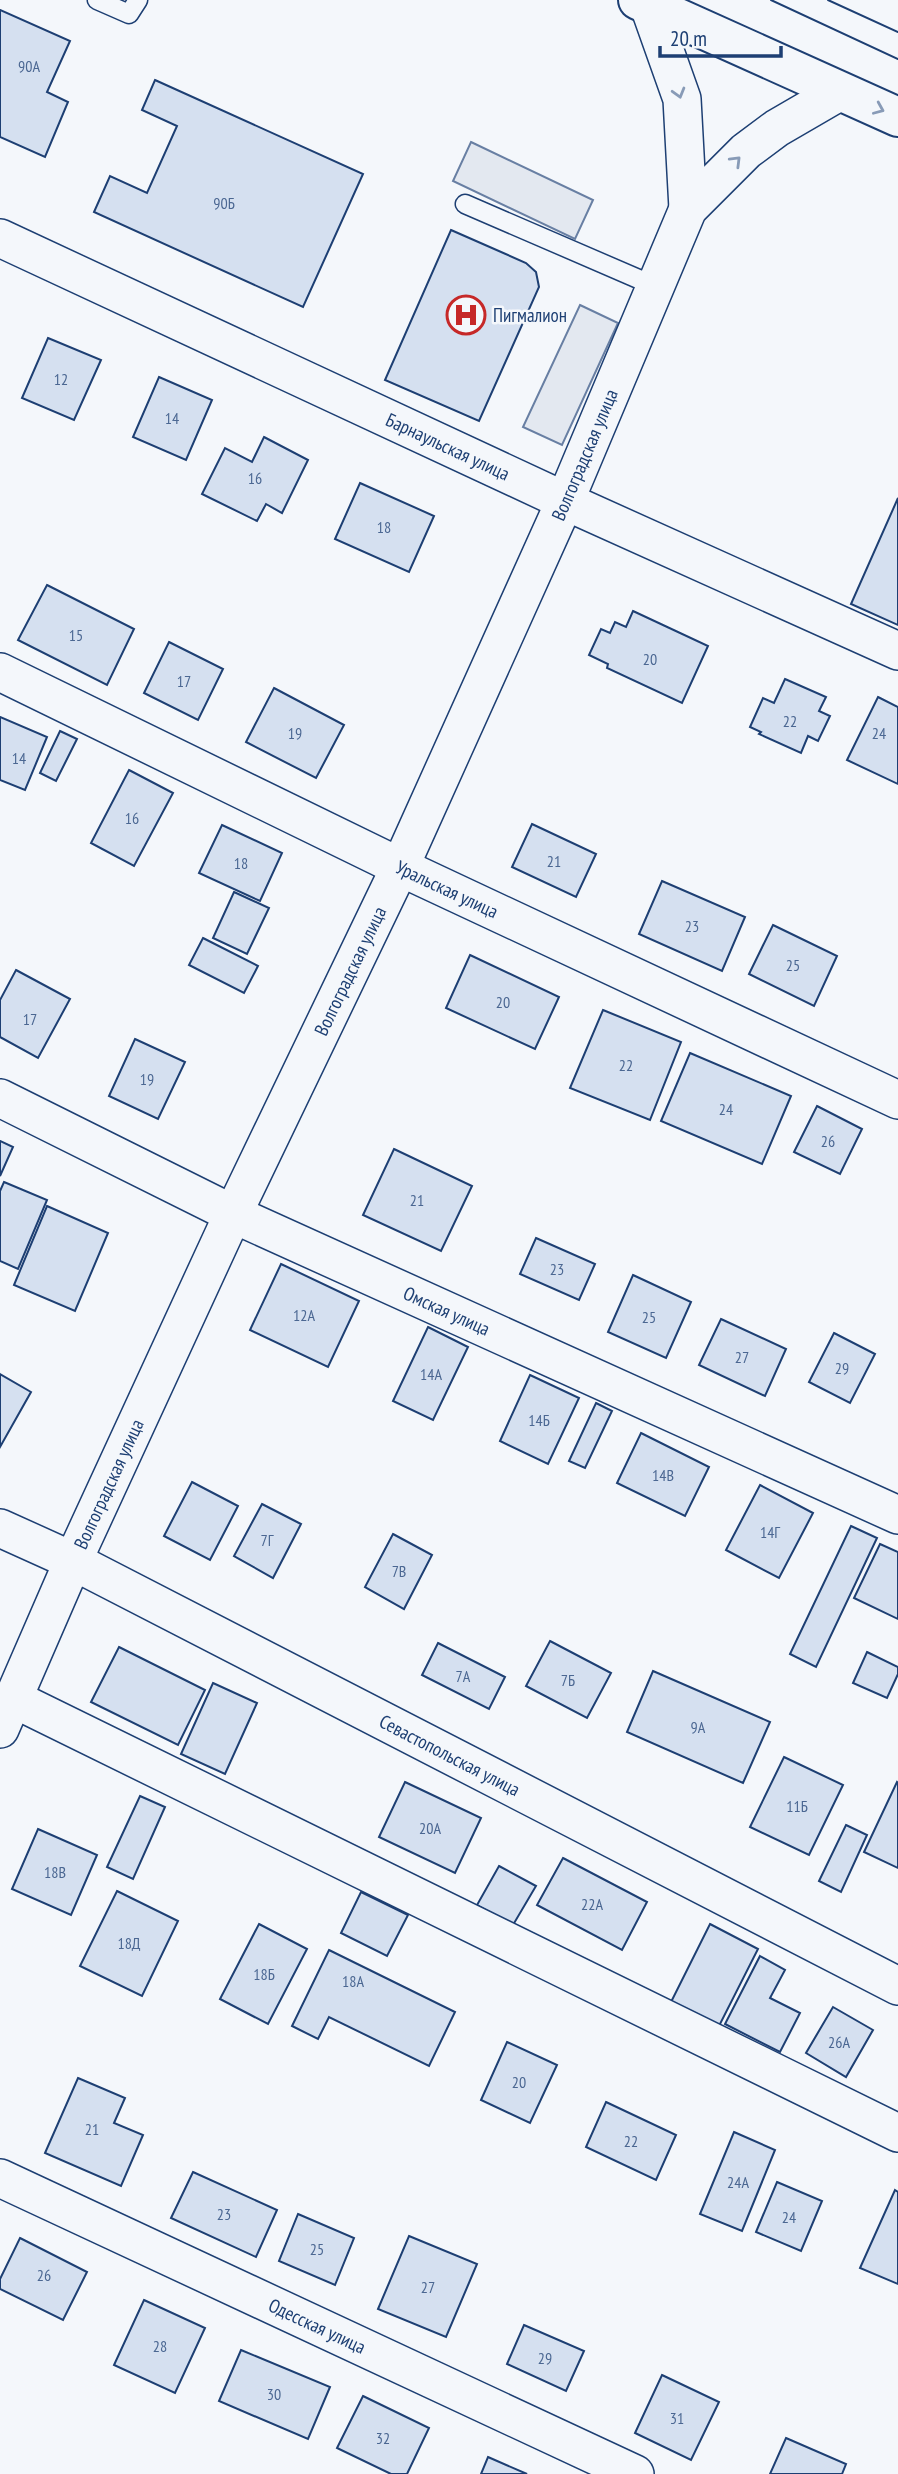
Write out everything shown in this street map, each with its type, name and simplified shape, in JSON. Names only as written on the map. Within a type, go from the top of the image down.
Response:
[{"type":"main road","points":[[643,3],[898,117]]},
{"type":"street","name":"Волгоградская улица","points":[[643,3],[682,99],[688,209]]},
{"type":"street","name":"Волгоградская улица","points":[[7,1714],[73,1561],[233,1214],[400,867],[565,501],[688,209],[746,151],[777,128],[839,92]]},
{"type":"street","name":"Барнаульская улица","points":[[0,238],[565,501],[898,651]]},
{"type":"street","name":"Уральская улица","points":[[0,672],[400,867],[898,1100]]},
{"type":"street","name":"Омская улица","points":[[0,1098],[233,1214],[898,1515]]},
{"type":"street","name":"Севастопольская улица","points":[[0,1528],[73,1561],[898,1986]]},
{"type":"street","points":[[7,1714],[898,2133]]},
{"type":"street","name":"Одесская улица","points":[[0,2178],[635,2474]]},
{"type":"lane","points":[[97,0],[129,14],[138,0]]},
{"type":"lane","points":[[465,204],[657,287]]},
{"type":"shaded area","points":[[471,142],[593,200],[575,239],[453,181]]},
{"type":"shaded area","points":[[580,305],[618,323],[562,445],[523,427]]},
{"type":"building","points":[[0,10],[70,41],[47,92],[68,102],[45,157],[0,137]]},
{"type":"building","points":[[155,80],[363,174],[303,307],[94,212],[110,176],[147,193],[177,126],[142,110]]},
{"type":"building","points":[[451,230],[526,263],[536,272],[539,287],[479,421],[385,380]]},
{"type":"building","points":[[48,338],[101,360],[74,420],[22,398]]},
{"type":"building","points":[[159,377],[212,400],[186,460],[133,437]]},
{"type":"building","points":[[264,437],[308,460],[282,513],[266,504],[257,521],[202,494],[225,448],[252,462]]},
{"type":"building","points":[[360,483],[434,516],[409,572],[335,539]]},
{"type":"building","points":[[898,498],[898,625],[851,604]]},
{"type":"building","points":[[47,585],[134,629],[107,685],[18,640]]},
{"type":"building","points":[[633,611],[708,646],[682,703],[607,668],[608,664],[589,655],[601,629],[610,633],[615,622],[626,627]]},
{"type":"building","points":[[169,642],[223,669],[198,720],[144,693]]},
{"type":"building","points":[[785,679],[826,697],[819,711],[830,716],[818,741],[808,736],[801,753],[759,734],[761,732],[750,727],[763,698],[774,703]]},
{"type":"building","points":[[274,688],[344,725],[316,778],[246,742]]},
{"type":"building","points":[[878,697],[898,707],[898,784],[847,760]]},
{"type":"building","points":[[0,717],[47,737],[25,790],[0,780]]},
{"type":"building","points":[[60,731],[77,739],[56,781],[40,773]]},
{"type":"building","points":[[129,770],[173,793],[134,866],[91,843]]},
{"type":"building","points":[[532,824],[596,854],[576,897],[512,867]]},
{"type":"building","points":[[222,825],[282,853],[260,901],[199,873]]},
{"type":"building","points":[[662,881],[745,917],[722,971],[639,934]]},
{"type":"building","points":[[234,892],[269,908],[247,954],[213,938]]},
{"type":"building","points":[[773,925],[837,956],[814,1006],[749,974]]},
{"type":"building","points":[[203,938],[258,966],[244,993],[189,965]]},
{"type":"building","points":[[470,955],[559,997],[535,1049],[446,1008]]},
{"type":"building","points":[[16,970],[70,999],[38,1058],[0,1037],[0,1000]]},
{"type":"building","points":[[603,1010],[681,1042],[650,1120],[570,1088]]},
{"type":"building","points":[[135,1039],[185,1062],[158,1119],[109,1096]]},
{"type":"building","points":[[690,1053],[791,1096],[762,1164],[661,1121]]},
{"type":"building","points":[[817,1106],[862,1129],[840,1174],[794,1152]]},
{"type":"building","points":[[0,1141],[13,1147],[0,1176]]},
{"type":"building","points":[[394,1149],[472,1186],[441,1251],[363,1215]]},
{"type":"building","points":[[4,1182],[47,1200],[18,1269],[0,1261],[0,1191]]},
{"type":"building","points":[[47,1206],[108,1233],[75,1311],[14,1285]]},
{"type":"building","points":[[536,1238],[595,1264],[579,1300],[520,1274]]},
{"type":"building","points":[[281,1264],[359,1301],[328,1367],[250,1330]]},
{"type":"building","points":[[633,1275],[691,1302],[666,1358],[608,1332]]},
{"type":"building","points":[[721,1319],[786,1349],[765,1396],[699,1365]]},
{"type":"building","points":[[428,1327],[468,1347],[433,1420],[393,1401]]},
{"type":"building","points":[[834,1333],[875,1354],[850,1403],[809,1382]]},
{"type":"building","points":[[0,1374],[31,1392],[0,1447]]},
{"type":"building","points":[[530,1375],[579,1398],[548,1464],[500,1441]]},
{"type":"building","points":[[596,1403],[612,1411],[585,1468],[569,1461]]},
{"type":"building","points":[[641,1433],[709,1467],[685,1516],[617,1483]]},
{"type":"building","points":[[192,1482],[238,1506],[210,1560],[164,1536]]},
{"type":"building","points":[[760,1485],[813,1513],[779,1578],[726,1550]]},
{"type":"building","points":[[262,1504],[301,1524],[273,1578],[234,1556]]},
{"type":"building","points":[[851,1526],[877,1538],[816,1667],[790,1654]]},
{"type":"building","points":[[393,1534],[432,1555],[404,1609],[365,1587]]},
{"type":"building","points":[[880,1544],[898,1552],[898,1619],[854,1598]]},
{"type":"building","points":[[550,1641],[611,1673],[587,1718],[526,1686]]},
{"type":"building","points":[[438,1643],[505,1677],[489,1709],[422,1675]]},
{"type":"building","points":[[119,1647],[205,1690],[178,1745],[91,1702]]},
{"type":"building","points":[[867,1652],[898,1667],[898,1674],[887,1698],[853,1683]]},
{"type":"building","points":[[653,1671],[770,1722],[743,1783],[627,1732]]},
{"type":"building","points":[[213,1683],[257,1703],[225,1774],[181,1754]]},
{"type":"building","points":[[784,1757],[843,1785],[809,1855],[750,1827]]},
{"type":"building","points":[[405,1782],[481,1818],[455,1873],[379,1837]]},
{"type":"building","points":[[898,1783],[898,1868],[864,1852]]},
{"type":"building","points":[[140,1796],[165,1807],[133,1879],[107,1867]]},
{"type":"building","points":[[846,1825],[867,1835],[841,1892],[819,1881]]},
{"type":"building","points":[[38,1829],[97,1855],[71,1915],[12,1889]]},
{"type":"building","points":[[563,1858],[647,1902],[622,1950],[537,1905]]},
{"type":"building","points":[[499,1866],[536,1886],[513,1925],[477,1905]]},
{"type":"building","points":[[117,1891],[178,1921],[142,1996],[80,1966]]},
{"type":"building","points":[[361,1892],[408,1915],[387,1956],[341,1933]]},
{"type":"building","points":[[259,1924],[307,1949],[268,2024],[220,1999]]},
{"type":"building","points":[[710,1924],[758,1949],[717,2030],[669,2006]]},
{"type":"building","points":[[329,1950],[455,2012],[429,2066],[329,2017],[318,2039],[292,2026]]},
{"type":"building","points":[[760,1956],[785,1970],[770,1998],[800,2013],[780,2052],[725,2024]]},
{"type":"building","points":[[833,2007],[873,2030],[846,2077],[806,2053]]},
{"type":"building","points":[[507,2042],[557,2065],[530,2123],[481,2100]]},
{"type":"building","points":[[78,2078],[125,2098],[114,2123],[143,2135],[121,2186],[45,2153]]},
{"type":"building","points":[[606,2102],[676,2135],[656,2180],[586,2147]]},
{"type":"building","points":[[734,2132],[775,2150],[742,2231],[700,2214]]},
{"type":"building","points":[[193,2172],[277,2210],[256,2257],[171,2218]]},
{"type":"building","points":[[777,2182],[822,2201],[801,2251],[756,2232]]},
{"type":"building","points":[[895,2190],[898,2192],[898,2284],[860,2268]]},
{"type":"building","points":[[298,2214],[354,2238],[335,2285],[279,2261]]},
{"type":"building","points":[[409,2236],[477,2264],[446,2337],[378,2309]]},
{"type":"building","points":[[20,2238],[87,2272],[63,2320],[0,2289],[0,2279]]},
{"type":"building","points":[[144,2300],[205,2328],[175,2393],[114,2365]]},
{"type":"building","points":[[524,2325],[584,2351],[566,2391],[507,2364]]},
{"type":"building","points":[[241,2350],[330,2387],[308,2439],[219,2401]]},
{"type":"building","points":[[662,2375],[719,2402],[691,2460],[635,2433]]},
{"type":"building","points":[[363,2396],[429,2428],[407,2474],[391,2474],[337,2448]]},
{"type":"building","points":[[786,2438],[846,2464],[842,2474],[770,2474]]},
{"type":"building","points":[[488,2457],[527,2474],[481,2474]]},
{"type":"tram line","points":[[771,0],[898,59]]},
{"type":"tram line","points":[[828,0],[898,32]]},
{"type":"place","name":"Пигмалион","points":[[466,315]]}]
